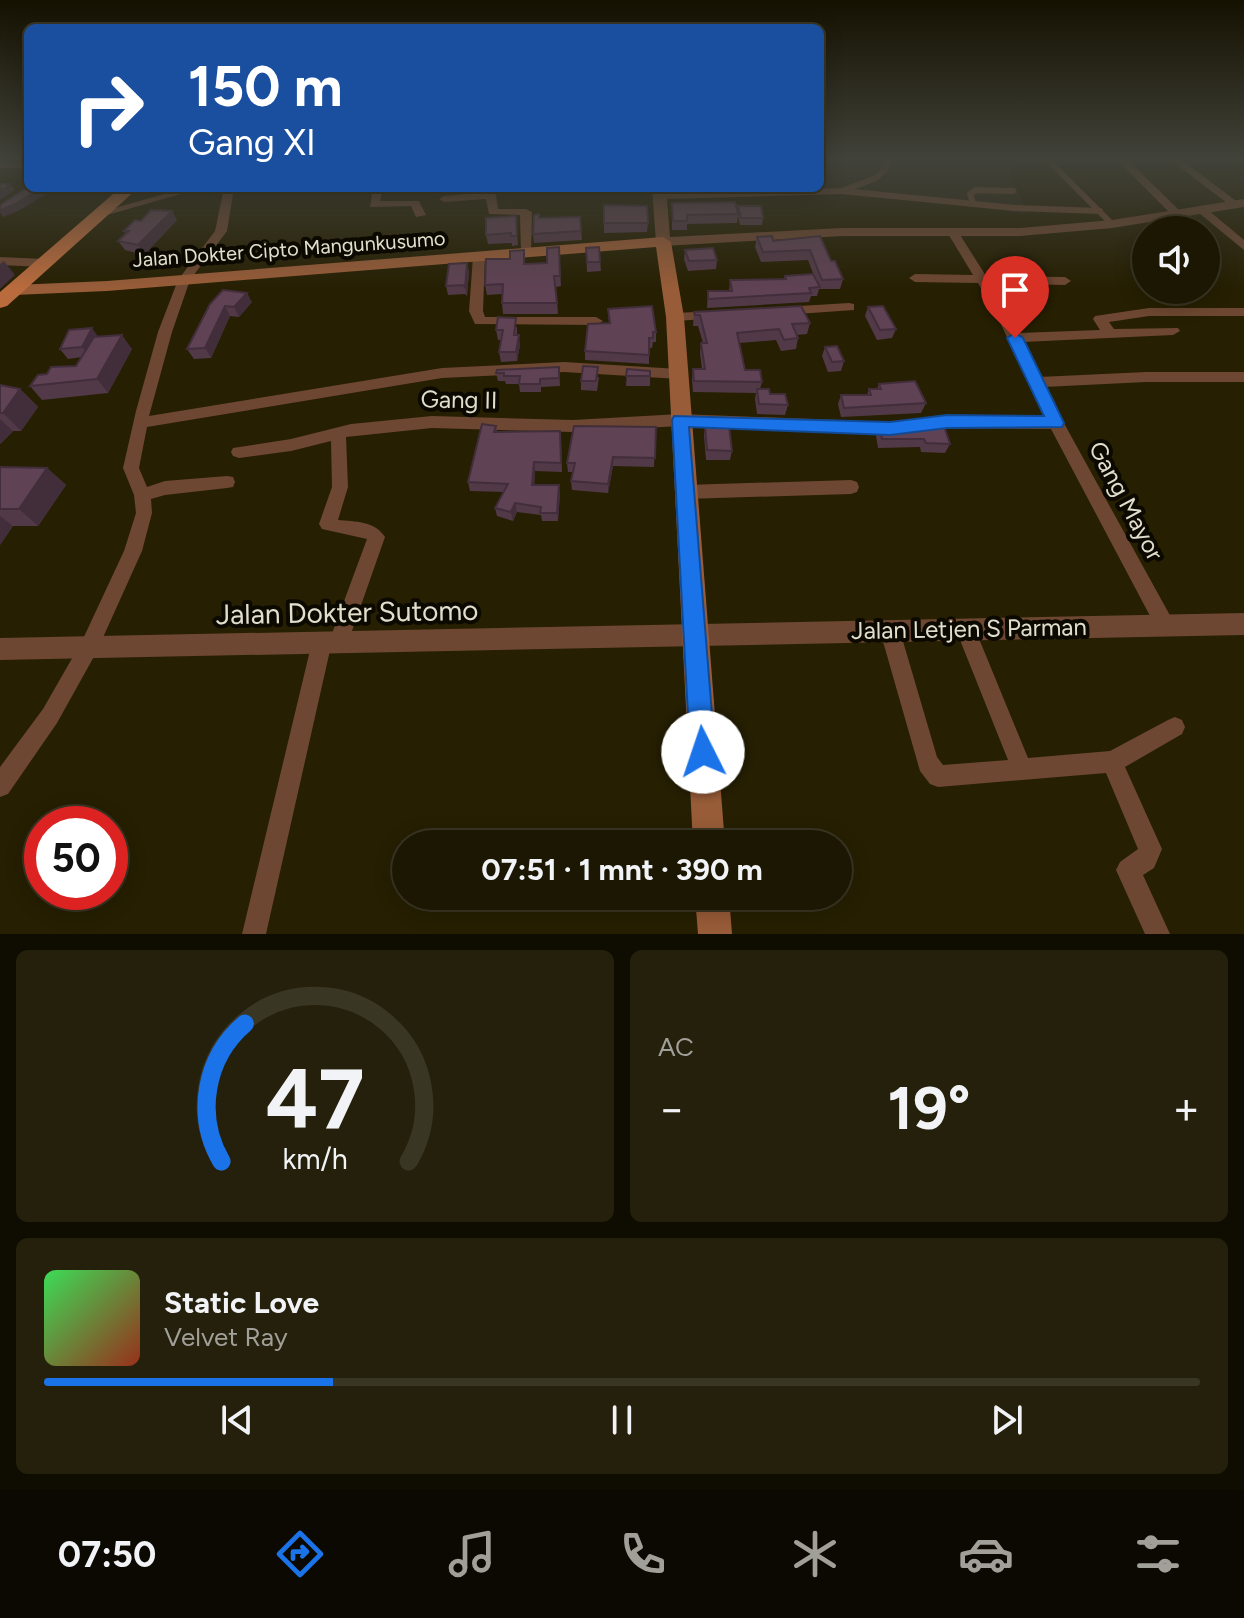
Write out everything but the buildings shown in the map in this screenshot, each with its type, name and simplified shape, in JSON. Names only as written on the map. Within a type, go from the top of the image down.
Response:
[{"type":"main road","points":[[7,296],[114,202]]},
{"type":"main road","points":[[663,242],[675,317],[708,830]]},
{"type":"main road","name":"Jalan Dokter Cipto Mangunkusumo","points":[[7,296],[663,242]]},
{"type":"main road","points":[[713,910],[715,934]]},
{"type":"street","points":[[104,210],[140,202]]},
{"type":"street","points":[[0,786],[50,716],[89,647],[139,535],[144,513],[142,495],[131,468],[140,423],[165,332],[184,280],[221,231],[226,202]]},
{"type":"street","points":[[375,202],[374,205],[417,204],[420,215]]},
{"type":"street","points":[[493,202],[494,212],[528,213],[527,252]]},
{"type":"street","points":[[661,202],[663,242],[842,232],[1020,232],[1112,224],[1239,204]]},
{"type":"street","points":[[1164,202],[1178,215]]},
{"type":"street","points":[[1203,211],[1244,246]]},
{"type":"street","name":"Gang Mayor","points":[[953,232],[1015,338],[1034,382],[1165,625]]},
{"type":"street","points":[[479,257],[476,311],[480,321],[596,321]]},
{"type":"street","points":[[0,261],[44,263]]},
{"type":"street","points":[[915,278],[1065,281]]},
{"type":"street","points":[[770,311],[849,307]]},
{"type":"street","points":[[1110,334],[1100,319],[1149,312],[1244,312]]},
{"type":"street","points":[[675,317],[738,313]]},
{"type":"street","points":[[1015,338],[1173,331]]},
{"type":"street","points":[[140,423],[442,373],[564,367],[679,374]]},
{"type":"street","points":[[1034,382],[1244,377]]},
{"type":"street","name":"Gang II","points":[[239,452],[291,445],[338,433],[432,422],[573,426],[680,420],[890,428],[947,422],[1056,423]]},
{"type":"street","points":[[254,934],[330,642],[376,537],[368,531],[333,528],[328,524],[340,487],[338,433]]},
{"type":"street","points":[[142,495],[165,488],[227,482]]},
{"type":"street","points":[[685,492],[851,487]]},
{"type":"street","name":"Jalan Letjen S Parman","points":[[695,633],[1244,624]]},
{"type":"street","points":[[966,630],[1023,771]]},
{"type":"street","points":[[890,631],[932,771],[942,777],[1112,762],[1175,727]]},
{"type":"street","name":"Jalan Dokter Sutomo","points":[[0,649],[695,633]]},
{"type":"street","points":[[1112,762],[1150,849],[1146,860],[1128,870],[1158,934]]},
{"type":"lane","points":[[958,202],[1015,208],[1100,211]]},
{"type":"lane","points":[[1090,202],[1112,224]]},
{"type":"shaded area","points":[[934,202],[1023,202],[1028,214]]},
{"type":"route","points":[[703,752],[680,420],[890,428],[947,422],[1056,423],[1015,338]]}]
